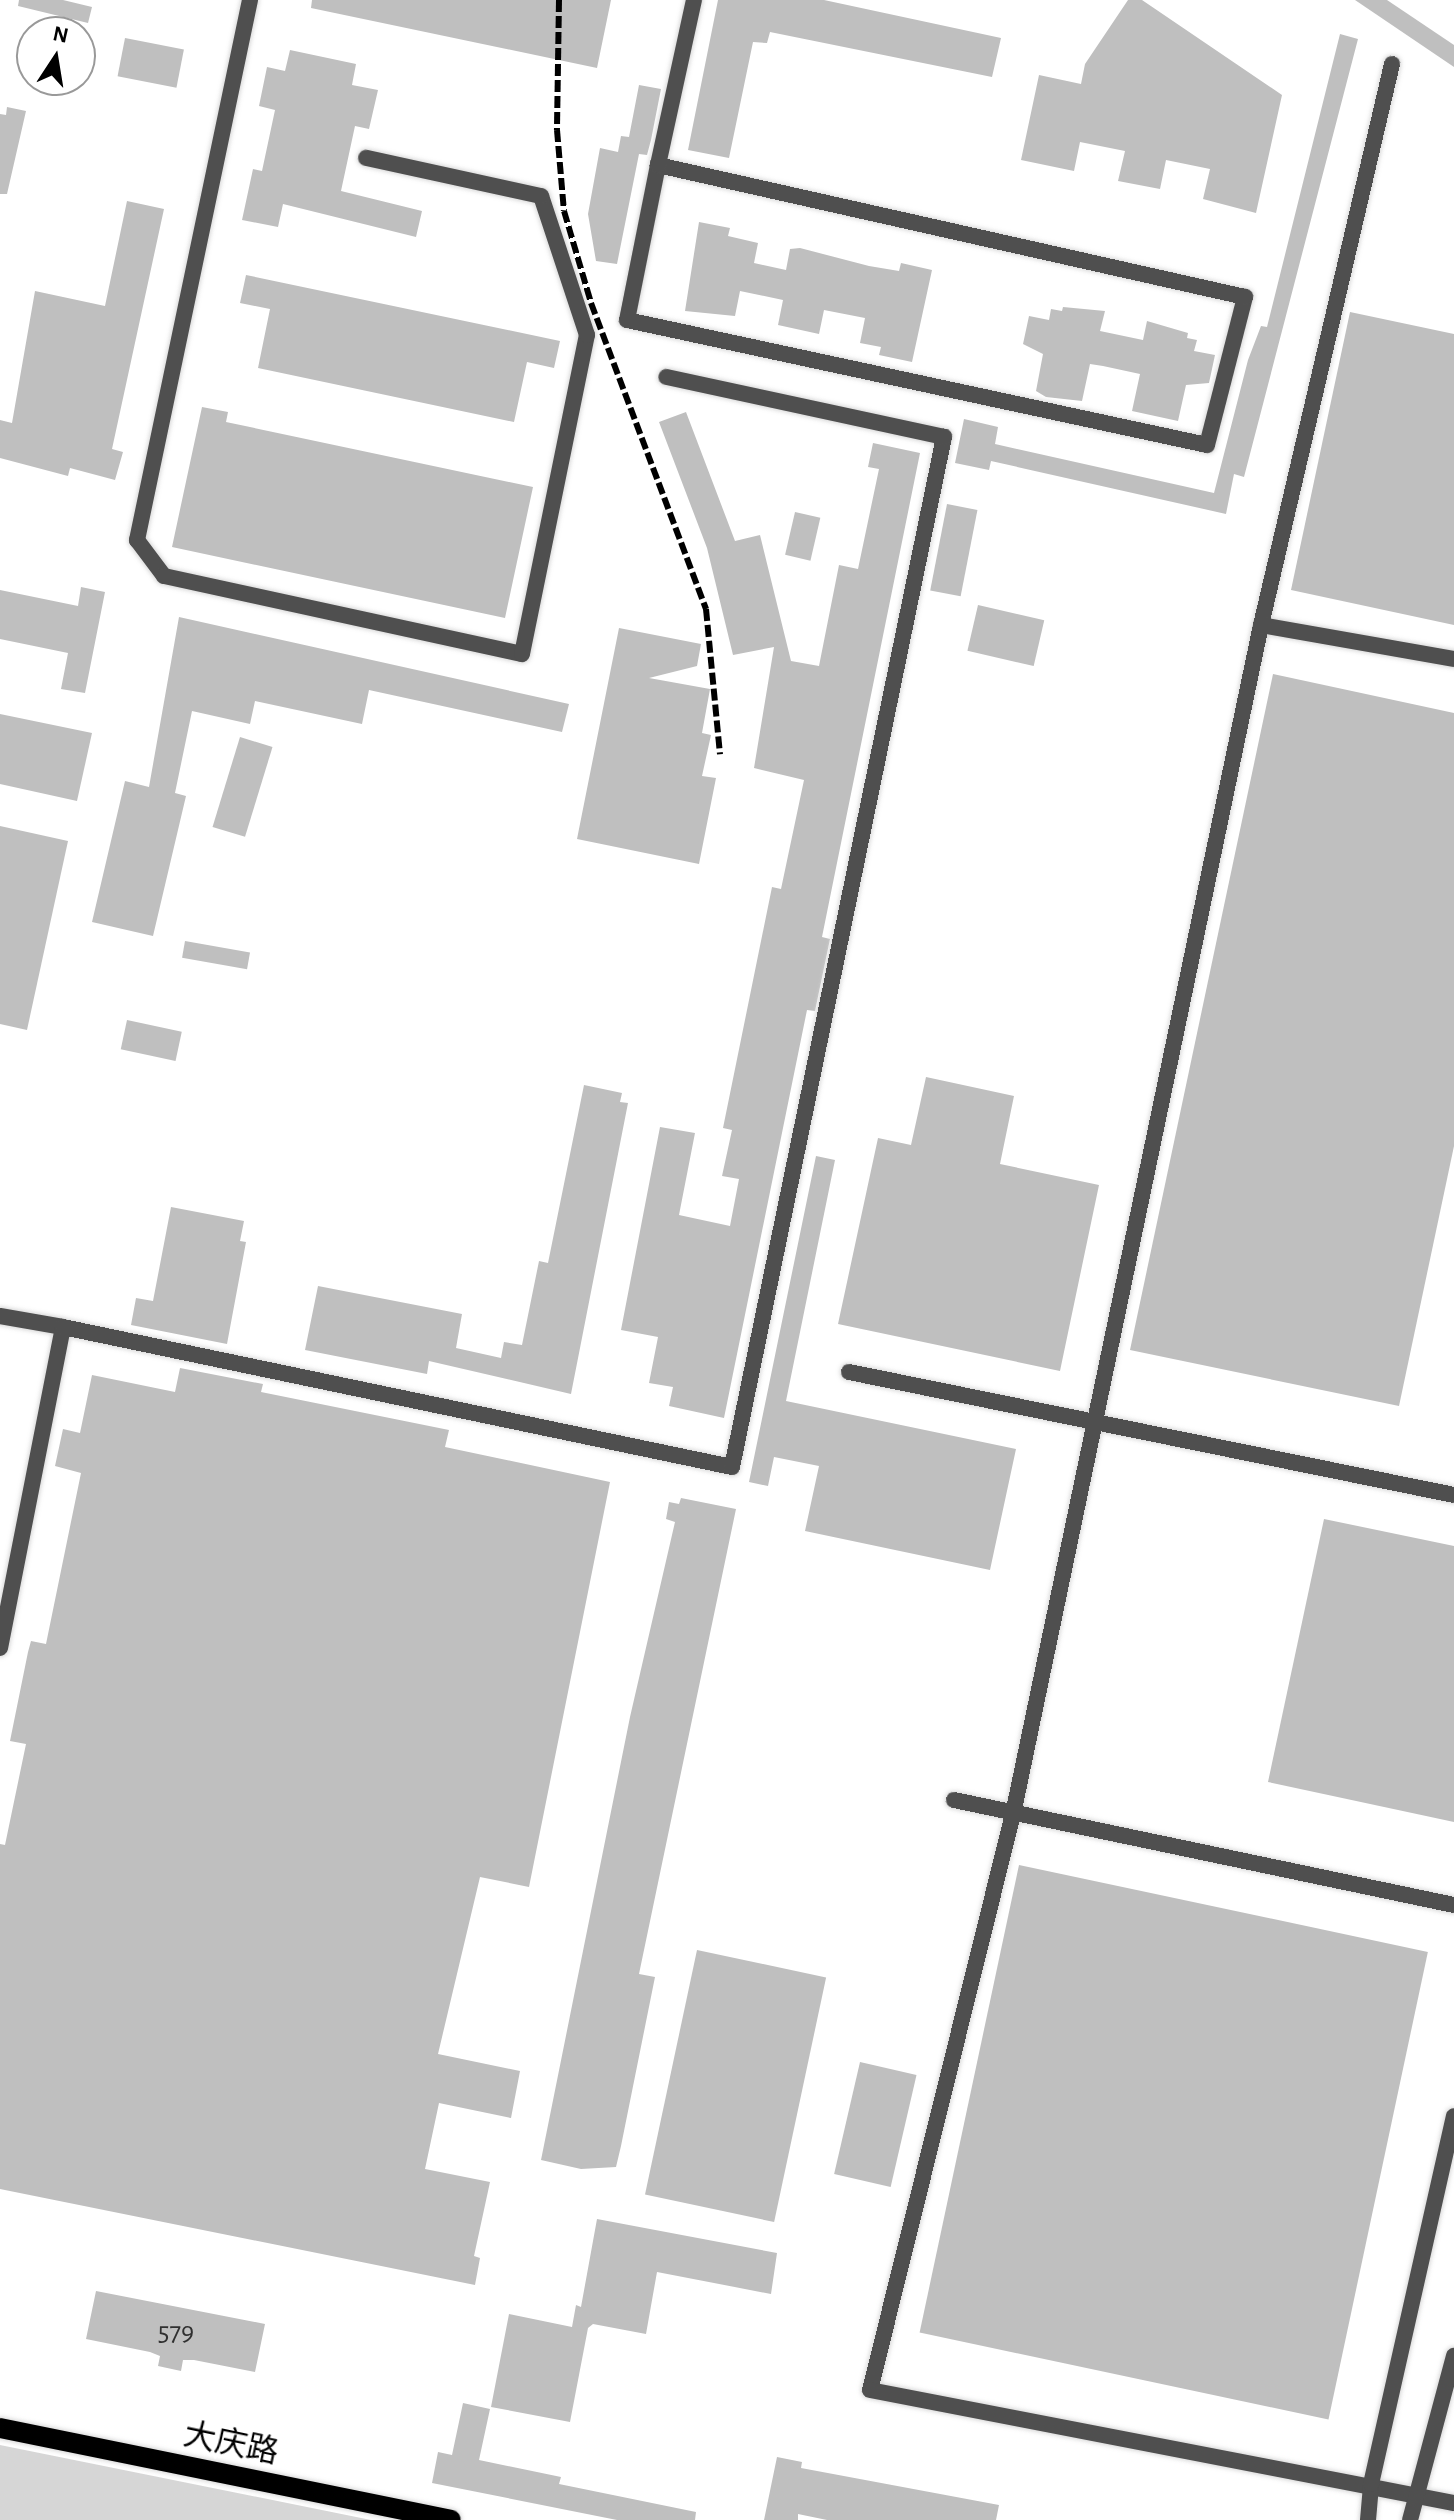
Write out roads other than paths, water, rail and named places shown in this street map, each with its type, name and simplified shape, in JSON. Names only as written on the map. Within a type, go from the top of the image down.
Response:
[{"type":"main road","name":"大庆路","points":[[0,2428],[451,2520]]},
{"type":"street","points":[[250,0],[137,540],[164,576],[522,654],[587,335],[541,196],[366,158]]},
{"type":"street","points":[[658,165],[1245,297],[1207,445],[627,320],[658,165],[694,0]]},
{"type":"street","points":[[1392,64],[1261,625],[1013,1814],[870,2390],[1371,2484],[1454,2503]]},
{"type":"street","points":[[0,1316],[732,1467],[944,437],[666,377]]},
{"type":"street","points":[[1261,625],[1454,659]]},
{"type":"street","points":[[0,1648],[63,1327]]},
{"type":"street","points":[[849,1372],[1095,1419],[1454,1495]]},
{"type":"street","points":[[954,1800],[1454,1905]]},
{"type":"street","points":[[1368,2520],[1371,2484],[1454,2116]]},
{"type":"street","points":[[1410,2520],[1414,2494],[1454,2356]]},
{"type":"railway","points":[[559,0],[557,130],[564,211],[591,303],[706,609],[720,754]]}]
